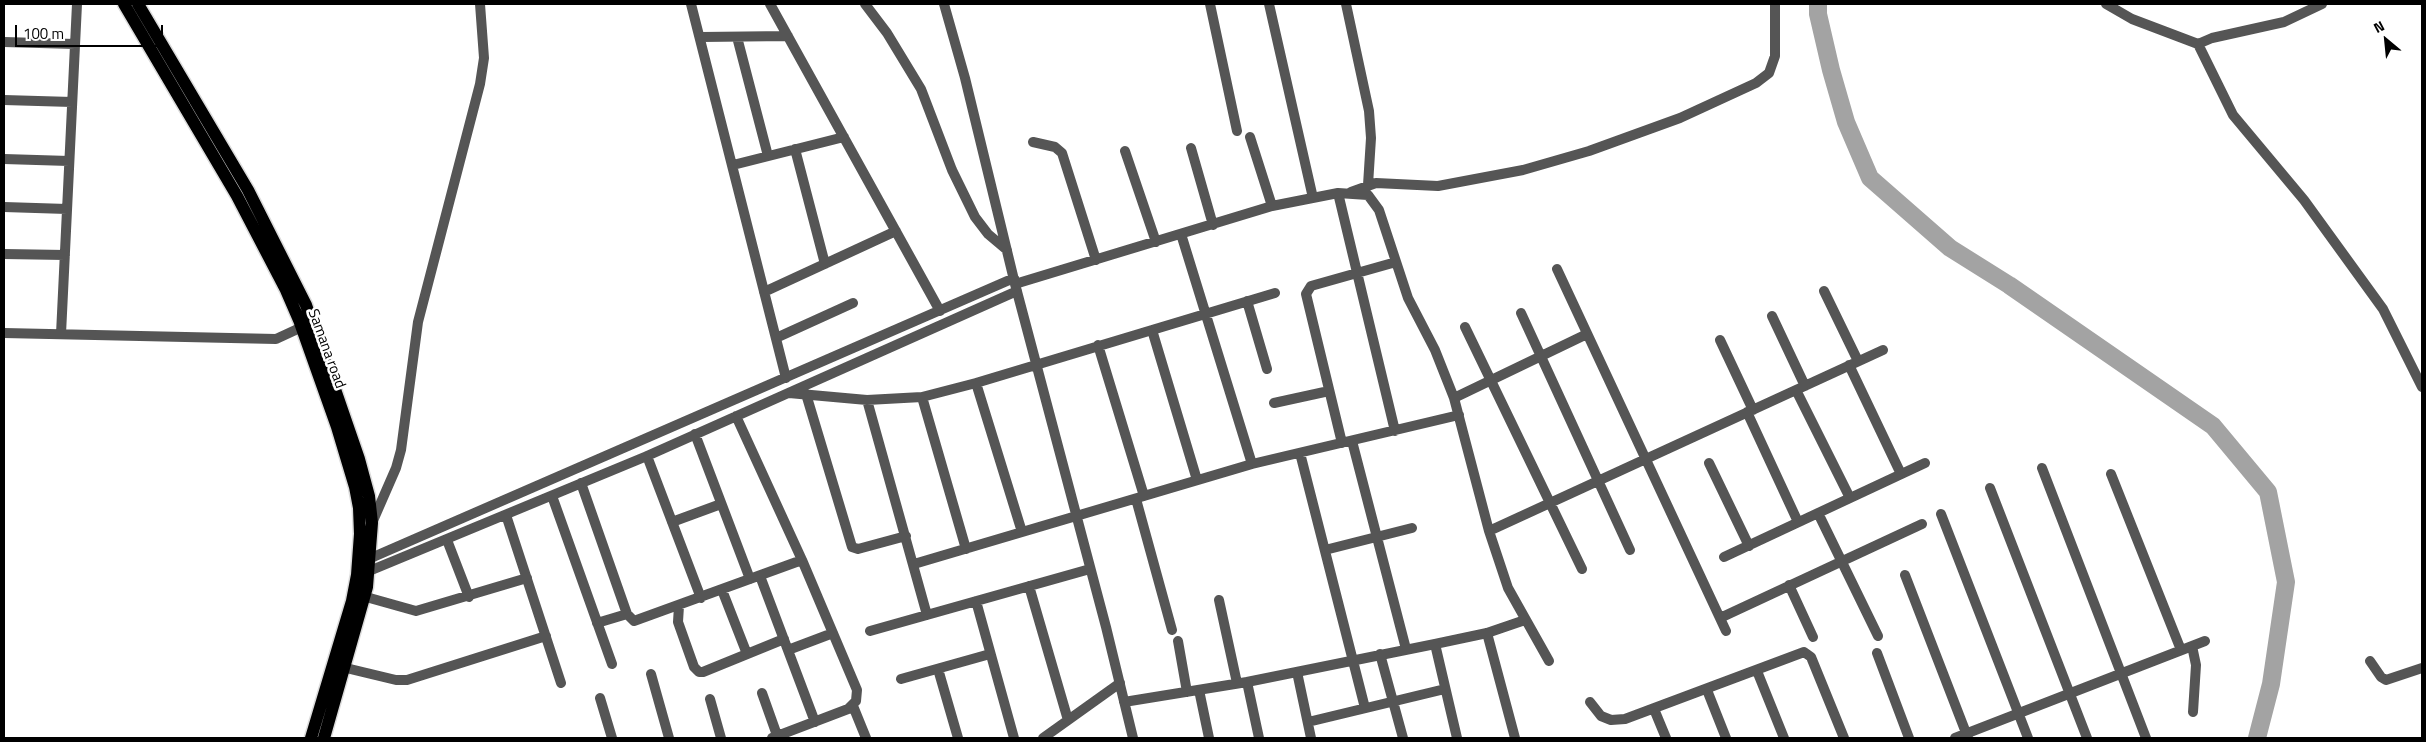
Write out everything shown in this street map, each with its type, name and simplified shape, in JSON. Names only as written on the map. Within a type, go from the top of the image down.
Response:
[{"type":"main road","name":"Samana road","points":[[124,4],[189,110],[259,236],[302,327],[355,487],[359,508],[362,570],[359,595],[346,668],[324,738]]},
{"type":"main road","name":"Samana road","points":[[138,4],[248,190],[306,305],[360,459],[369,496],[372,523],[370,558],[362,570]]},
{"type":"main road","name":"Samana road","points":[[311,738],[359,595]]},
{"type":"street","points":[[61,334],[77,4]]},
{"type":"street","points":[[372,523],[396,468],[418,322],[480,84],[484,58],[480,4]]},
{"type":"street","points":[[691,4],[702,37],[786,378]]},
{"type":"street","points":[[770,4],[940,311]]},
{"type":"street","points":[[865,4],[887,32],[921,89],[952,170],[975,217],[988,234],[1007,250]]},
{"type":"street","points":[[944,4],[965,78],[1015,285],[1133,738]]},
{"type":"street","points":[[1210,4],[1236,131]]},
{"type":"street","points":[[1269,4],[1313,198]]},
{"type":"street","points":[[1346,4],[1369,111],[1368,185]]},
{"type":"street","points":[[1350,193],[1368,185],[1381,183],[1438,186],[1458,184],[1559,160],[1663,125],[1756,83],[1769,73],[1775,56],[1775,4]]},
{"type":"street","points":[[2106,4],[2132,19],[2198,44],[2233,114],[2304,200],[2383,309],[2422,387]]},
{"type":"street","points":[[2198,44],[2212,38],[2284,22],[2322,4]]},
{"type":"street","points":[[702,37],[788,36]]},
{"type":"street","points":[[737,37],[768,156]]},
{"type":"street","points":[[4,42],[75,44]]},
{"type":"street","points":[[4,100],[72,102]]},
{"type":"street","points":[[733,165],[844,137]]},
{"type":"street","points":[[1250,137],[1272,206]]},
{"type":"street","points":[[1033,142],[1055,147],[1062,153],[1096,260]]},
{"type":"street","points":[[1191,148],[1213,225]]},
{"type":"street","points":[[795,149],[825,264]]},
{"type":"street","points":[[1125,151],[1156,242]]},
{"type":"street","points":[[4,159],[69,161]]},
{"type":"street","points":[[1338,193],[1395,431]]},
{"type":"street","points":[[370,558],[940,311],[1015,285],[1272,206],[1338,193],[1350,193],[1368,196],[1376,203],[1408,298],[1435,350],[1454,398],[1490,531],[1520,622],[1549,661]]},
{"type":"street","points":[[4,207],[67,209]]},
{"type":"street","points":[[764,292],[896,231]]},
{"type":"street","points":[[1181,234],[1207,313],[1252,464]]},
{"type":"street","points":[[4,254],[65,255]]},
{"type":"street","points":[[1396,262],[1311,286],[1306,294],[1329,391],[1377,537],[1406,649]]},
{"type":"street","points":[[1557,269],[1726,632]]},
{"type":"street","points":[[362,570],[447,540],[647,456],[1015,285]]},
{"type":"street","points":[[1824,291],[1901,474]]},
{"type":"street","points":[[788,392],[867,400],[922,397],[976,383],[1275,293]]},
{"type":"street","points":[[1247,301],[1267,369]]},
{"type":"street","points":[[776,338],[853,304]]},
{"type":"street","points":[[1521,313],[1630,550]]},
{"type":"street","points":[[1772,316],[1801,388],[1850,498]]},
{"type":"street","points":[[4,333],[276,339],[302,327]]},
{"type":"street","points":[[1465,327],[1582,569]]},
{"type":"street","points":[[1152,330],[1197,480]]},
{"type":"street","points":[[1454,398],[1588,334]]},
{"type":"street","points":[[1720,340],[1798,522]]},
{"type":"street","points":[[1098,345],[1140,497],[1172,630]]},
{"type":"street","points":[[1490,531],[1883,350]]},
{"type":"street","points":[[976,383],[1022,532]]},
{"type":"street","points":[[1274,402],[1329,391]]},
{"type":"street","points":[[806,394],[852,547],[858,549],[906,536]]},
{"type":"street","points":[[922,397],[966,548]]},
{"type":"street","points":[[867,400],[927,615]]},
{"type":"street","points":[[914,564],[1252,464],[1459,415]]},
{"type":"street","points":[[736,416],[802,560],[857,690],[856,701],[853,706],[776,738],[762,693]]},
{"type":"street","points":[[695,434],[721,504],[784,639],[815,722]]},
{"type":"street","points":[[1300,453],[1365,708]]},
{"type":"street","points":[[647,456],[702,598]]},
{"type":"street","points":[[1709,462],[1749,546]]},
{"type":"street","points":[[1724,557],[1924,463]]},
{"type":"street","points":[[2042,468],[2146,738]]},
{"type":"street","points":[[2111,474],[2180,650]]},
{"type":"street","points":[[581,484],[627,614],[632,620],[638,622],[802,560]]},
{"type":"street","points":[[1990,488],[2087,738]]},
{"type":"street","points":[[552,496],[612,664]]},
{"type":"street","points":[[672,522],[721,504]]},
{"type":"street","points":[[1818,513],[1878,636]]},
{"type":"street","points":[[1941,514],[2028,738]]},
{"type":"street","points":[[506,515],[561,683]]},
{"type":"street","points":[[1720,618],[1922,524]]},
{"type":"street","points":[[1324,550],[1412,528]]},
{"type":"street","points":[[447,540],[469,596]]},
{"type":"street","points":[[870,631],[1090,569]]},
{"type":"street","points":[[1905,574],[1967,736]]},
{"type":"street","points":[[359,595],[416,611],[527,578]]},
{"type":"street","points":[[1789,585],[1813,637]]},
{"type":"street","points":[[1029,586],[1068,720]]},
{"type":"street","points":[[722,590],[748,654]]},
{"type":"street","points":[[1219,600],[1259,738]]},
{"type":"street","points":[[976,601],[1014,738]]},
{"type":"street","points":[[679,606],[678,622],[696,670],[703,672],[784,639]]},
{"type":"street","points":[[597,624],[627,614]]},
{"type":"street","points":[[1124,702],[1297,672],[1487,633],[1520,622]]},
{"type":"street","points":[[788,650],[833,633]]},
{"type":"street","points":[[1487,633],[1515,738]]},
{"type":"street","points":[[346,668],[396,680],[407,680],[546,636]]},
{"type":"street","points":[[1178,641],[1187,692]]},
{"type":"street","points":[[1955,738],[1967,736],[2204,641]]},
{"type":"street","points":[[1434,644],[1457,738]]},
{"type":"street","points":[[2192,646],[2196,665],[2193,712]]},
{"type":"street","points":[[1590,702],[1601,716],[1611,720],[1625,719],[1707,690],[1804,652],[1810,655],[1844,738]]},
{"type":"street","points":[[1877,653],[1908,738]]},
{"type":"street","points":[[901,679],[990,654]]},
{"type":"street","points":[[1380,654],[1403,738]]},
{"type":"street","points":[[2370,661],[2381,677],[2386,680],[2422,668]]},
{"type":"street","points":[[938,669],[958,738]]},
{"type":"street","points":[[1756,670],[1784,738]]},
{"type":"street","points":[[1297,672],[1311,738]]},
{"type":"street","points":[[651,674],[668,738]]},
{"type":"street","points":[[1043,738],[1120,683]]},
{"type":"street","points":[[1308,722],[1445,688]]},
{"type":"street","points":[[1198,690],[1209,738]]},
{"type":"street","points":[[1707,690],[1726,738]]},
{"type":"street","points":[[600,698],[612,738]]},
{"type":"street","points":[[710,699],[721,738]]},
{"type":"street","points":[[853,706],[866,738]]},
{"type":"street","points":[[1654,708],[1666,738]]},
{"type":"waterway","points":[[1818,4],[1818,14],[1831,70],[1846,122],[1870,178],[1950,248],[2009,285],[2213,426],[2268,492],[2286,582],[2271,684],[2257,738]]}]
